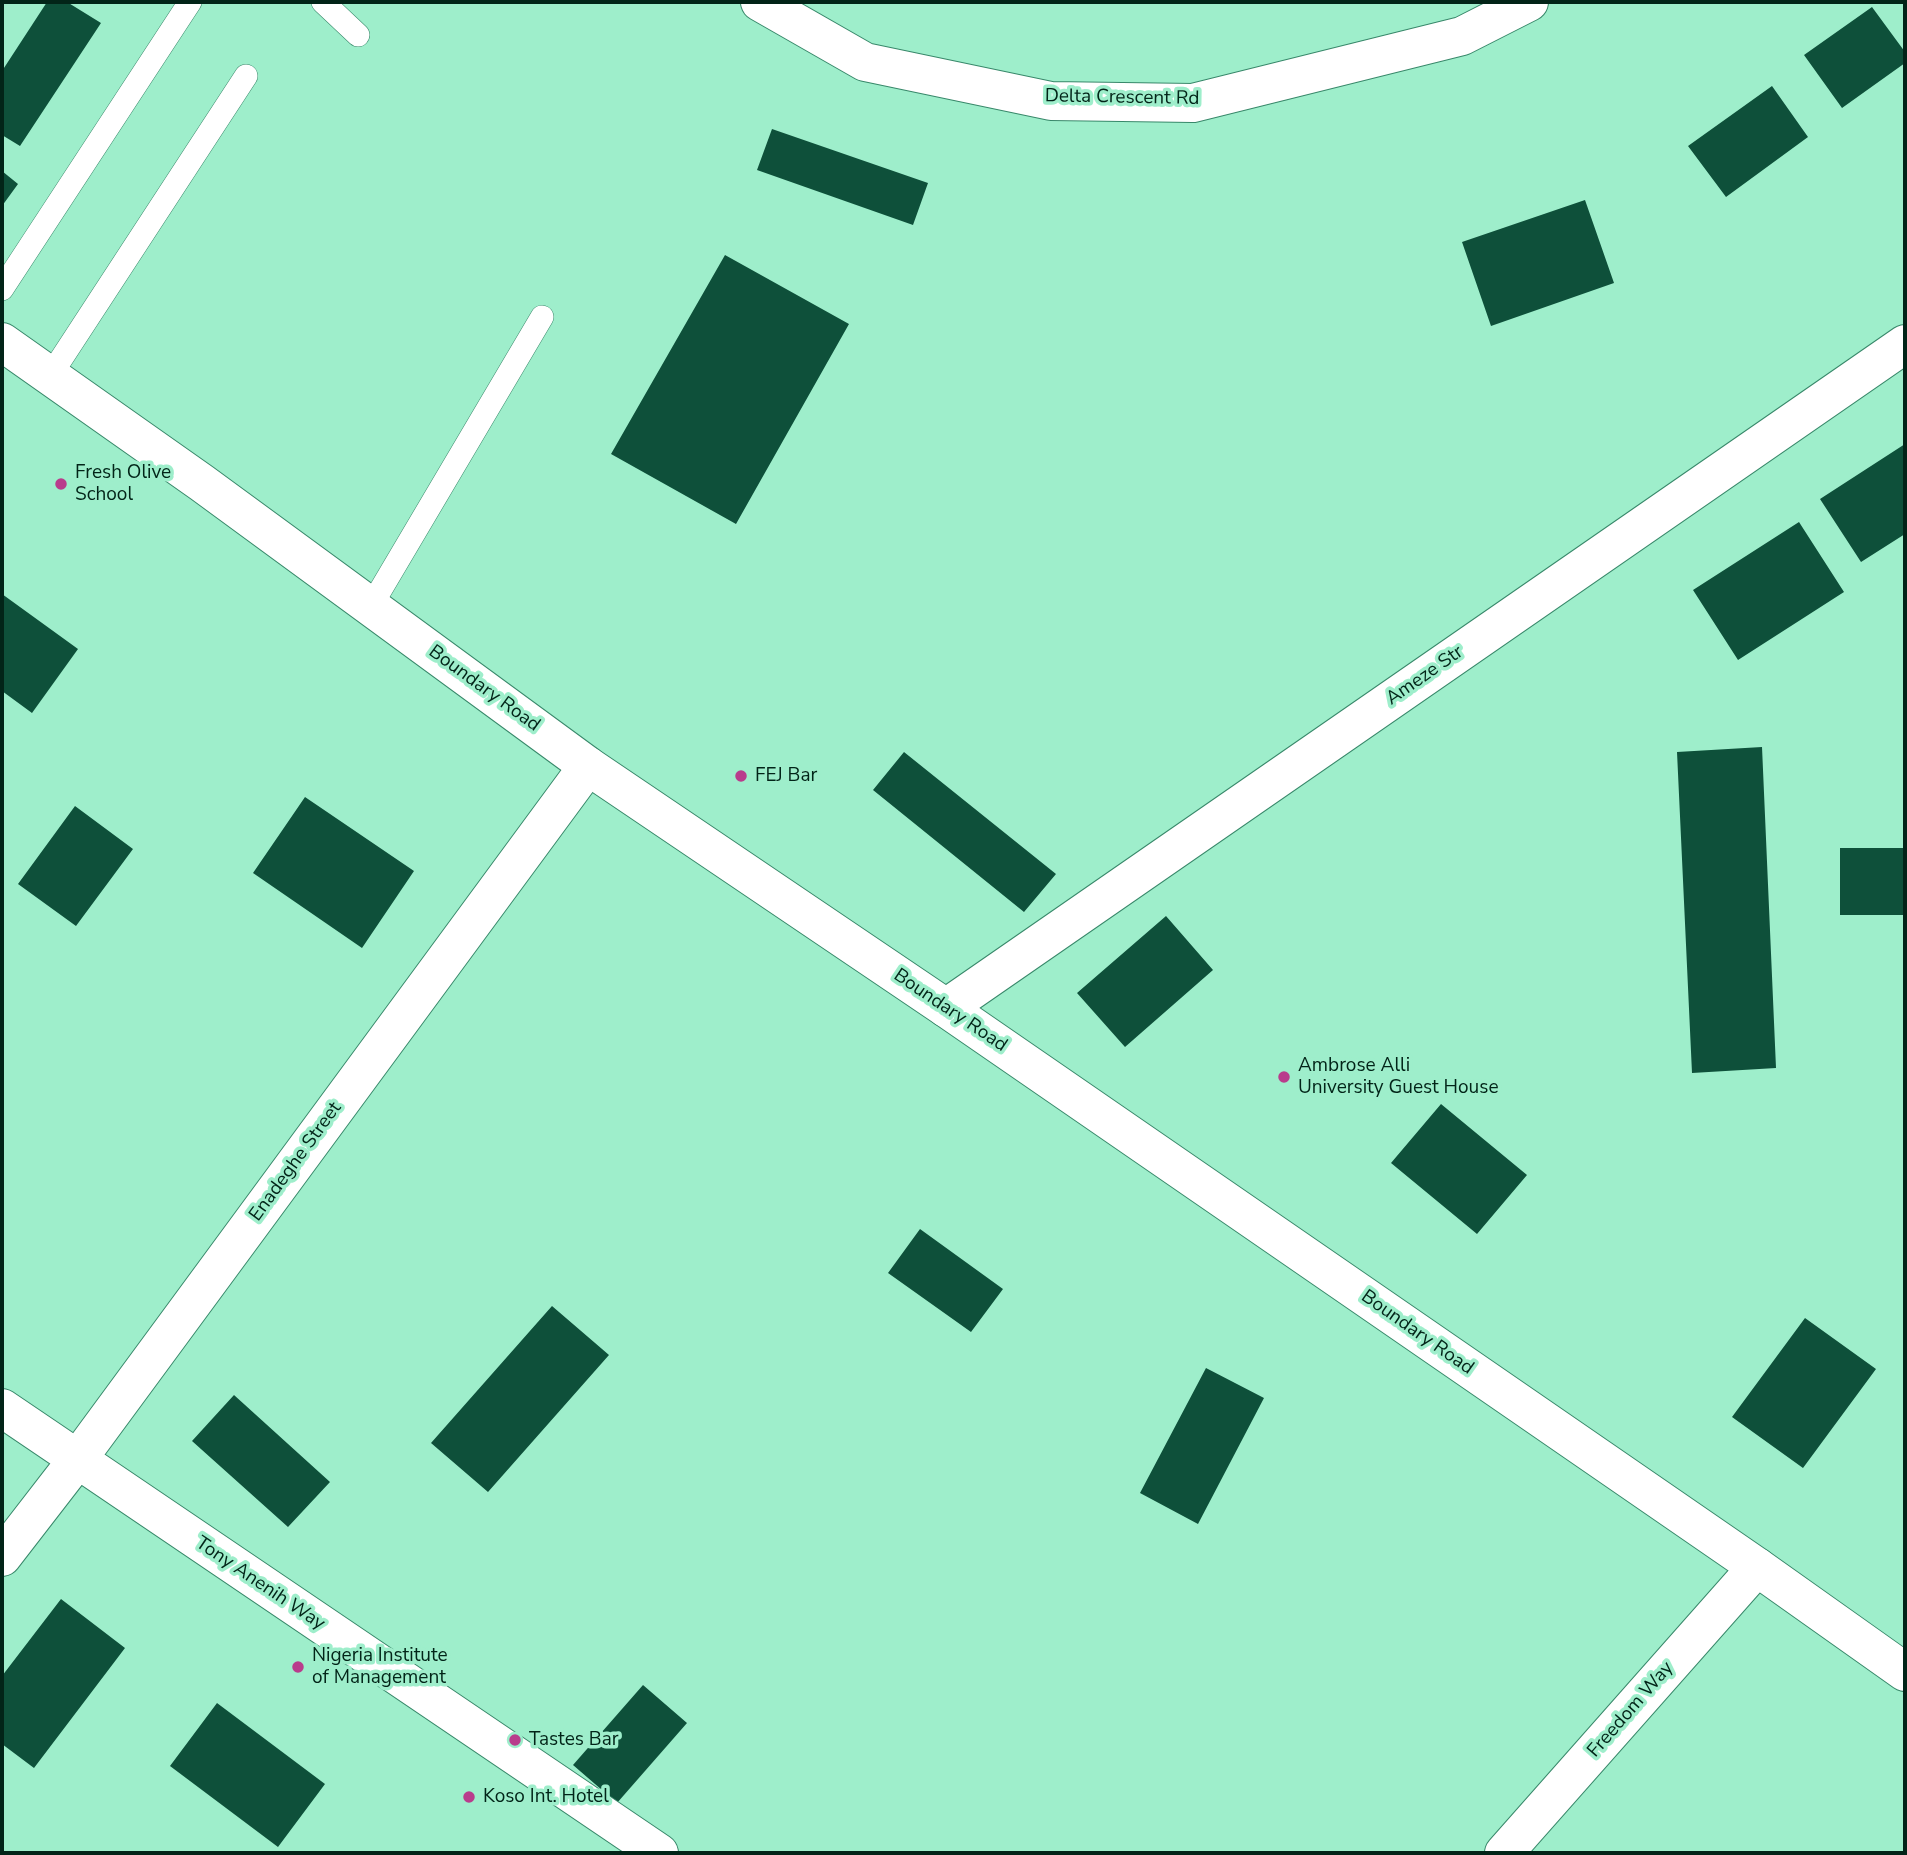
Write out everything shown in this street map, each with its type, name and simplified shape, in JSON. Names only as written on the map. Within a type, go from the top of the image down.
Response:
[{"type":"street","name":"Delta Crescent Rd","points":[[760,2],[865,62],[1051,101],[1193,103],[1462,36],[1529,2]]},
{"type":"street","name":"Boundary Road","points":[[2,342],[202,483],[588,766],[946,1008],[1905,1672]]},
{"type":"street","name":"Ameze Str","points":[[946,1008],[1905,344]]},
{"type":"street","name":"Enadeghe Street","points":[[2,1557],[77,1460],[588,766]]},
{"type":"street","name":"Tony Anenih Way","points":[[2,1408],[659,1853]]},
{"type":"street","name":"Freedom Way","points":[[1504,1853],[1757,1567]]},
{"type":"lane","points":[[2,289],[190,2]]},
{"type":"lane","points":[[323,2],[358,35]]},
{"type":"lane","points":[[50,376],[246,76]]},
{"type":"lane","points":[[371,606],[542,317]]},
{"type":"building","points":[[47,2],[67,2],[101,23],[20,146],[2,135],[2,71]]},
{"type":"building","points":[[1872,7],[1905,52],[1905,63],[1842,108],[1804,55]]},
{"type":"building","points":[[1772,86],[1808,137],[1726,197],[1688,146]]},
{"type":"building","points":[[772,129],[928,183],[913,225],[757,170]]},
{"type":"building","points":[[2,171],[18,184],[2,206]]},
{"type":"building","points":[[1585,200],[1614,283],[1491,326],[1462,242]]},
{"type":"building","points":[[725,255],[849,324],[736,524],[611,454]]},
{"type":"building","points":[[1905,444],[1905,534],[1861,562],[1820,499]]},
{"type":"building","points":[[1799,522],[1844,592],[1738,660],[1693,590]]},
{"type":"building","points":[[2,594],[78,649],[32,713],[2,691]]},
{"type":"building","points":[[1762,747],[1776,1068],[1692,1073],[1677,752]]},
{"type":"building","points":[[904,752],[1056,874],[1024,912],[873,790]]},
{"type":"building","points":[[305,797],[414,871],[362,948],[253,873]]},
{"type":"building","points":[[75,806],[133,849],[76,926],[18,884]]},
{"type":"building","points":[[1840,848],[1905,848],[1905,915],[1840,915]]},
{"type":"building","points":[[1166,916],[1213,970],[1125,1047],[1077,993]]},
{"type":"building","points":[[1441,1104],[1527,1175],[1477,1234],[1391,1163]]},
{"type":"building","points":[[920,1229],[1003,1289],[971,1332],[888,1273]]},
{"type":"building","points":[[552,1306],[609,1355],[488,1492],[431,1443]]},
{"type":"building","points":[[1805,1318],[1876,1369],[1803,1468],[1732,1417]]},
{"type":"building","points":[[1206,1368],[1264,1398],[1198,1524],[1140,1493]]},
{"type":"building","points":[[234,1395],[330,1482],[288,1527],[192,1441]]},
{"type":"building","points":[[61,1599],[125,1648],[34,1768],[2,1744],[2,1676]]},
{"type":"building","points":[[643,1685],[687,1723],[617,1803],[573,1765]]},
{"type":"building","points":[[217,1703],[325,1784],[278,1847],[170,1766]]},
{"type":"place","name":"Fresh Olive School","points":[[61,484]]},
{"type":"place","name":"FEJ Bar","points":[[741,776]]},
{"type":"place","name":"Ambrose Alli University Guest House","points":[[1284,1077]]},
{"type":"place","name":"Nigeria Institute of Management","points":[[298,1667]]},
{"type":"place","name":"Tastes Bar","points":[[515,1740]]},
{"type":"place","name":"Koso Int. Hotel","points":[[469,1797]]}]
